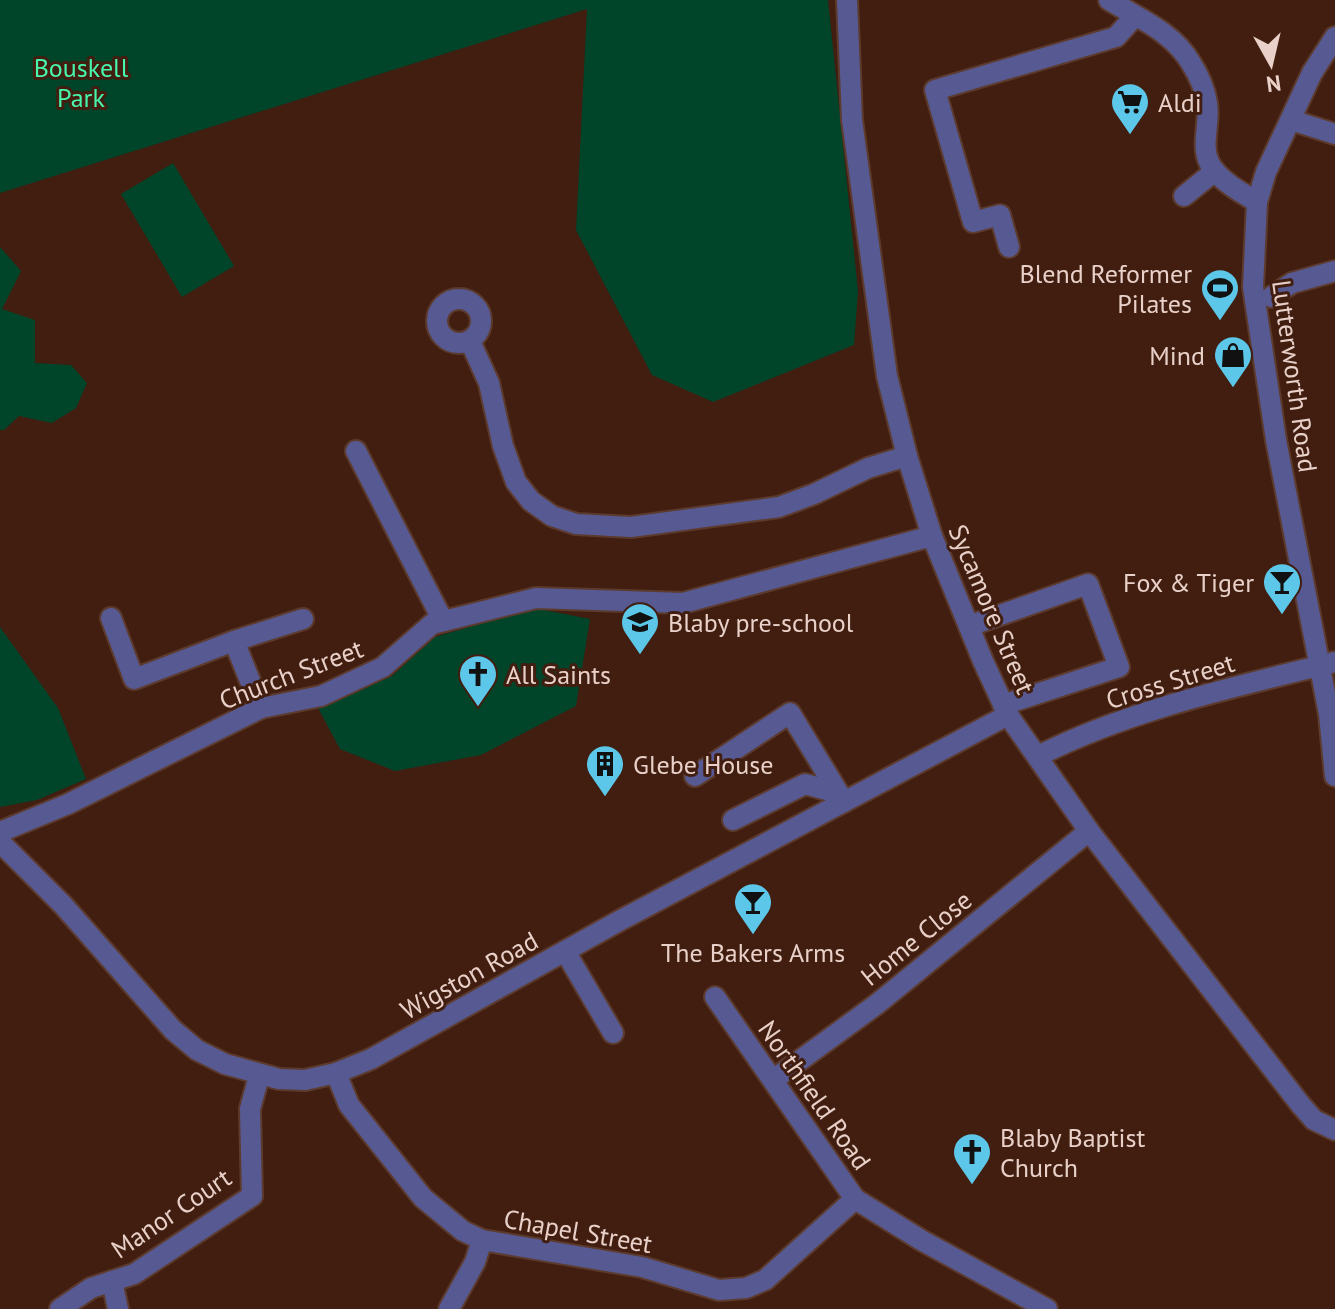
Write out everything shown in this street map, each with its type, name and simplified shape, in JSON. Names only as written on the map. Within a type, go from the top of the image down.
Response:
[{"type":"street","name":"Sycamore Street","points":[[847,0],[852,120],[887,376],[907,456],[932,536],[1005,710],[1089,831],[1300,1104],[1314,1120],[1335,1130]]},
{"type":"street","points":[[1109,0],[1166,34],[1180,47],[1192,64],[1207,104],[1207,159],[1215,171],[1257,202]]},
{"type":"street","points":[[1009,247],[1000,215],[973,222],[935,90],[1116,37],[1135,16]]},
{"type":"street","name":"Lutterworth Road","points":[[1335,37],[1312,73],[1266,172],[1257,202],[1253,287],[1266,384],[1305,594],[1328,664],[1335,776]]},
{"type":"street","points":[[1291,120],[1335,134]]},
{"type":"street","points":[[1184,196],[1215,171]]},
{"type":"street","points":[[1271,297],[1292,283],[1335,271]]},
{"type":"street","points":[[470,341],[489,383],[503,446],[516,482],[531,501],[552,516],[576,524],[631,527],[779,507],[868,468],[907,456]]},
{"type":"street","points":[[356,451],[443,621]]},
{"type":"street","name":"Church Street","points":[[0,832],[68,804],[261,708],[321,696],[383,667],[432,624],[536,598],[683,603],[932,536]]},
{"type":"street","name":"Wigston Road","points":[[0,842],[63,905],[173,1030],[197,1050],[259,1076],[305,1080],[336,1073],[371,1059],[841,797],[1005,710],[1119,667],[1088,584],[969,626]]},
{"type":"street","points":[[111,618],[134,679],[303,619]]},
{"type":"street","points":[[234,641],[261,708]]},
{"type":"street","name":"Cross Street","points":[[1038,756],[1131,718],[1216,692],[1328,664]]},
{"type":"street","points":[[695,776],[790,713],[841,797]]},
{"type":"street","points":[[733,820],[805,784],[841,797]]},
{"type":"street","name":"Home Close","points":[[773,1080],[877,1004],[1089,831]]},
{"type":"street","points":[[565,951],[613,1033]]},
{"type":"street","name":"Northfield Road","points":[[715,997],[855,1199],[921,1240],[1047,1309]]},
{"type":"street","name":"Chapel Street","points":[[336,1073],[349,1105],[423,1198],[463,1231],[482,1240],[642,1267],[719,1290],[730,1299],[765,1280],[855,1199]]},
{"type":"street","name":"Manor Court","points":[[60,1309],[91,1288],[134,1274],[252,1196],[250,1109],[259,1076]]},
{"type":"street","points":[[449,1309],[475,1262],[482,1240]]},
{"type":"street","points":[[112,1281],[118,1309]]},
{"type":"green space","name":"Bouskell Park","points":[[0,0],[828,0],[858,291],[854,345],[713,402],[652,375],[576,230],[587,9],[0,193]]},
{"type":"green space","points":[[173,163],[234,266],[182,297],[121,194]]},
{"type":"green space","points":[[0,247],[21,271],[2,309],[35,320],[35,363],[71,365],[87,383],[76,408],[52,423],[19,416],[0,430]]},
{"type":"green space","points":[[534,608],[590,619],[576,706],[481,755],[395,771],[340,749],[318,708],[392,676],[435,637]]},
{"type":"green space","points":[[0,627],[58,708],[86,779],[37,800],[0,807]]},
{"type":"place","name":"Aldi","points":[[1130,136]]},
{"type":"place","name":"Blend Reformer Pilates","points":[[1220,322]]},
{"type":"place","name":"Mind","points":[[1233,389]]},
{"type":"place","name":"Fox & Tiger","points":[[1282,616]]},
{"type":"place","name":"Blaby pre-school","points":[[640,656]]},
{"type":"place","name":"All Saints","points":[[478,708]]},
{"type":"place","name":"Glebe House","points":[[605,798]]},
{"type":"place","name":"The Bakers Arms","points":[[753,936]]},
{"type":"place","name":"Blaby Baptist Church","points":[[972,1186]]}]
